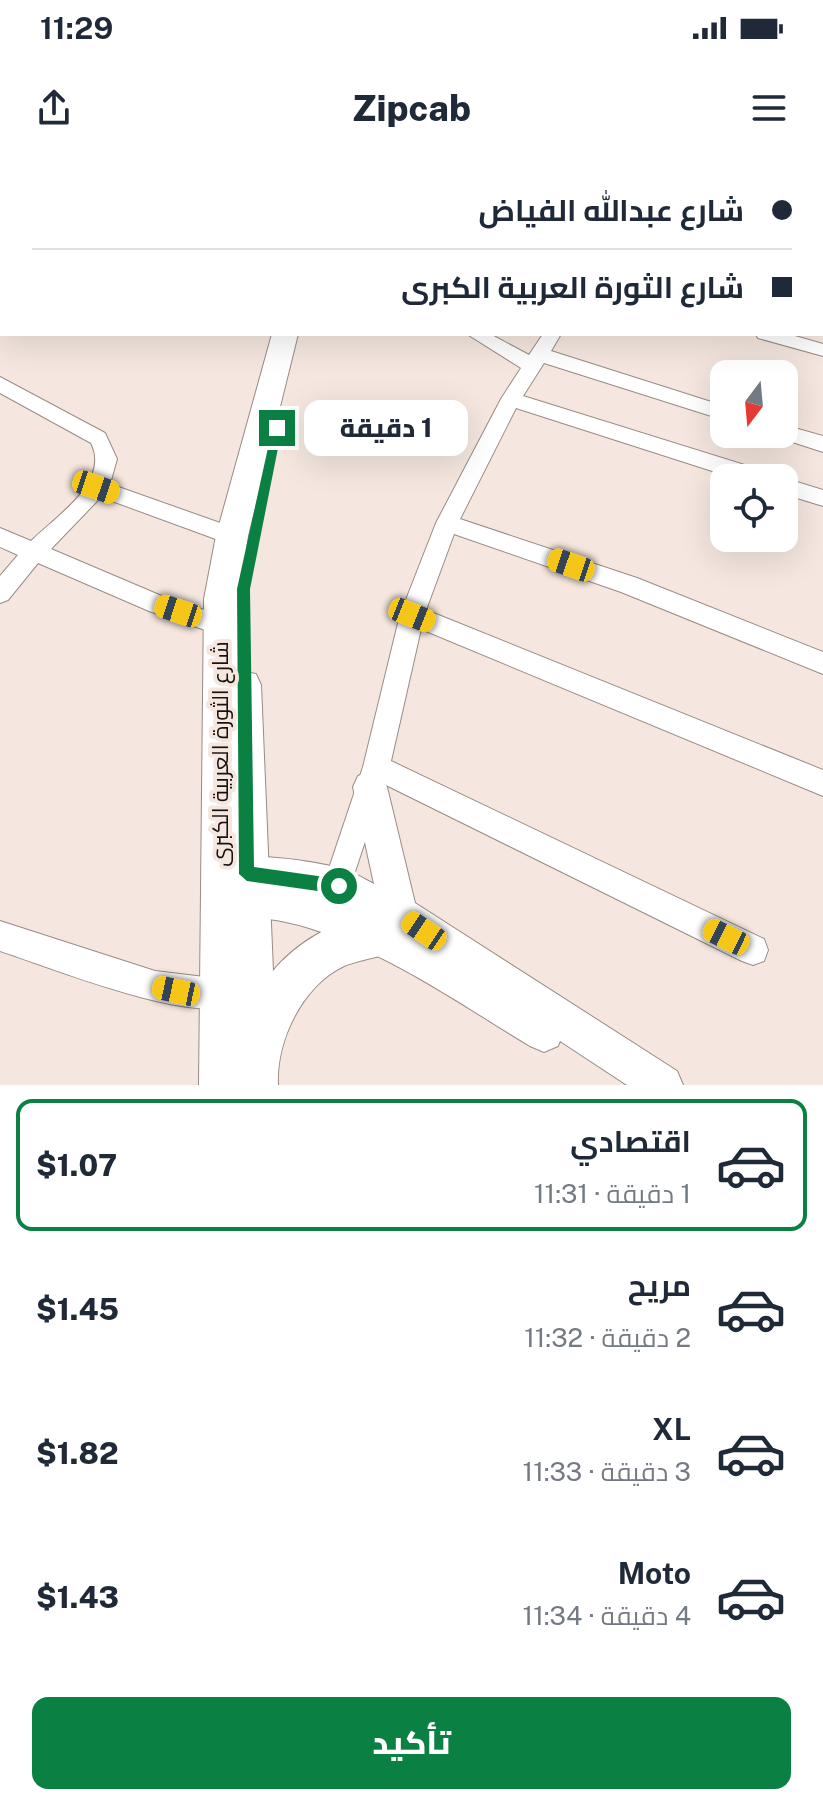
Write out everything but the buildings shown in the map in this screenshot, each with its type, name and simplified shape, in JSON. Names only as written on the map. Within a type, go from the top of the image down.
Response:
[{"type":"main road","name":"شارع الثورة العربية الكبرى","points":[[244,1079],[220,625],[222,585],[284,336]]},
{"type":"main road","name":"شارع الثورة العربية الكبرى","points":[[244,1079],[221,994],[235,888],[244,589],[297,336]]},
{"type":"main road","points":[[244,1079],[285,987],[304,966],[349,941],[388,925]]},
{"type":"street","points":[[481,336],[535,360],[710,409]]},
{"type":"street","points":[[332,900],[373,777],[412,615],[447,523],[511,399],[551,336]]},
{"type":"street","points":[[772,336],[823,350]]},
{"type":"street","points":[[0,384],[98,438],[105,448],[106,461],[105,473],[96,487],[0,593]]},
{"type":"street","points":[[511,399],[715,464]]},
{"type":"street","points":[[798,436],[823,444]]},
{"type":"street","points":[[96,487],[232,536]]},
{"type":"street","points":[[798,490],[823,498]]},
{"type":"street","points":[[447,523],[629,585],[823,663]]},
{"type":"street","points":[[0,537],[157,604],[220,625]]},
{"type":"street","points":[[412,615],[823,783]]},
{"type":"street","points":[[373,777],[388,925],[626,1085]]},
{"type":"street","points":[[373,777],[753,950]]},
{"type":"street","points":[[235,888],[282,902],[332,900],[388,925],[663,1085]]},
{"type":"street","points":[[0,936],[155,986],[221,994]]},
{"type":"route","points":[[277,428],[249,552],[244,589],[247,874],[339,886]]}]
